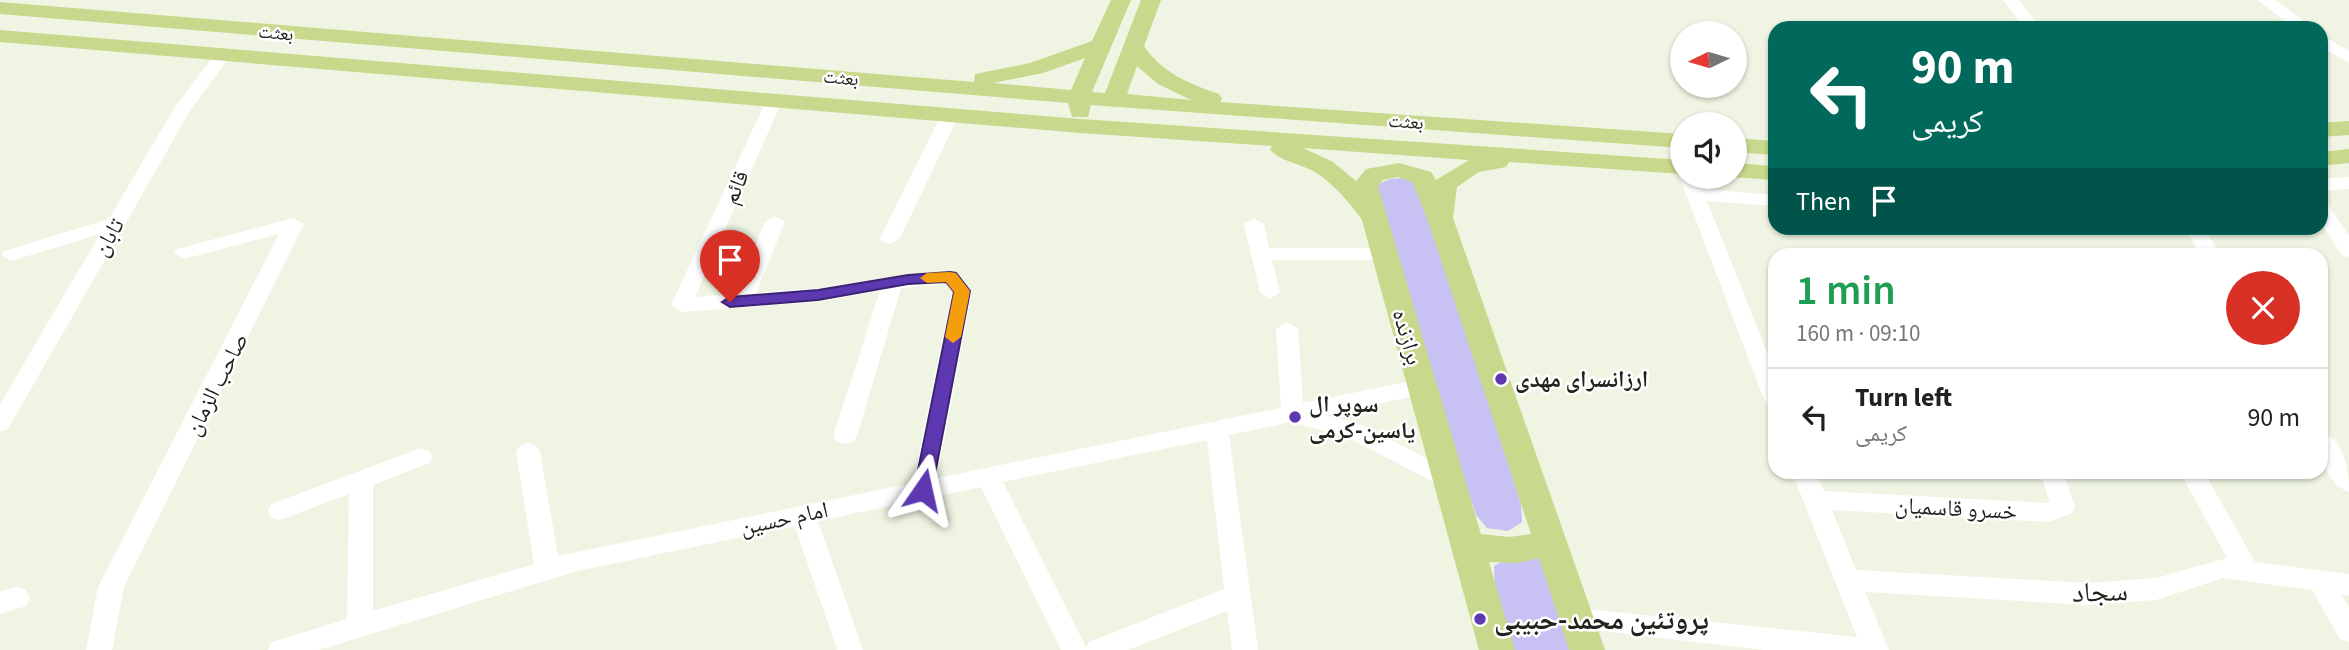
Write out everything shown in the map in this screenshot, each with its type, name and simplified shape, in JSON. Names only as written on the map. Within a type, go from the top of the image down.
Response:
[{"type":"main road","points":[[1081,126],[1079,96],[1121,0]]},
{"type":"main road","points":[[1081,126],[1114,99],[1151,0]]},
{"type":"main road","name":"بعثت","points":[[0,8],[1246,111],[1670,140]]},
{"type":"main road","name":"بعثت","points":[[0,36],[1081,126],[1670,166]]},
{"type":"main road","points":[[919,84],[1007,75],[1101,45]]},
{"type":"main road","points":[[1133,45],[1142,60],[1158,76],[1186,91],[1246,111]]},
{"type":"main road","points":[[2328,129],[2349,128]]},
{"type":"main road","name":"برازنده","points":[[1242,137],[1311,159],[1338,174],[1375,219],[1497,650]]},
{"type":"main road","points":[[1747,146],[1768,148]]},
{"type":"main road","points":[[2328,158],[2349,156]]},
{"type":"main road","points":[[1440,218],[1445,184],[1472,166],[1527,157]]},
{"type":"main road","points":[[1375,219],[1366,185],[1375,174],[1387,170],[1412,172],[1422,177],[1440,218],[1587,650]]},
{"type":"main road","points":[[1747,171],[1768,173]]},
{"type":"main road","points":[[1467,545],[1497,552],[1526,550],[1550,541]]},
{"type":"street","points":[[2011,0],[2028,21]]},
{"type":"street","points":[[2265,0],[2295,21]]},
{"type":"street","points":[[2328,44],[2349,58]]},
{"type":"street","name":"تابان","points":[[0,423],[182,110],[222,56]]},
{"type":"street","name":"قائم","points":[[736,301],[681,305],[774,101]]},
{"type":"street","points":[[890,239],[950,115]]},
{"type":"street","points":[[2328,184],[2349,183]]},
{"type":"street","points":[[1694,189],[1768,381]]},
{"type":"street","points":[[1714,189],[1768,199]]},
{"type":"street","points":[[2328,219],[2349,251]]},
{"type":"street","points":[[736,301],[775,222]]},
{"type":"street","points":[[11,255],[116,223]]},
{"type":"street","name":"صاحب الزمان","points":[[99,650],[111,587],[294,224],[184,253]]},
{"type":"street","points":[[1254,224],[1270,292]]},
{"type":"street","points":[[1261,254],[1384,254]]},
{"type":"street","points":[[736,301],[818,295],[893,282],[950,277],[962,291],[923,490]]},
{"type":"street","points":[[845,436],[893,282]]},
{"type":"street","points":[[1287,330],[1293,414]]},
{"type":"street","name":"امام حسین","points":[[281,650],[577,561],[1422,387]]},
{"type":"street","name":"امام حسین","points":[[1293,414],[1354,431],[1449,480]]},
{"type":"street","points":[[1217,429],[1245,650]]},
{"type":"street","points":[[528,452],[548,569]]},
{"type":"street","points":[[2328,452],[2349,483]]},
{"type":"street","points":[[280,511],[421,457]]},
{"type":"street","points":[[988,477],[1074,650]]},
{"type":"street","points":[[1577,620],[1873,650],[1807,479]]},
{"type":"street","name":"خسرو قاسمیان","points":[[1815,500],[2049,513],[2063,506],[2054,479]]},
{"type":"street","points":[[2196,479],[2247,571]]},
{"type":"street","points":[[360,626],[361,480]]},
{"type":"street","points":[[803,514],[850,650]]},
{"type":"street","name":"سجاد","points":[[1846,580],[2088,594],[2156,589],[2223,568],[2349,585]]},
{"type":"street","points":[[2320,581],[2349,631]]},
{"type":"street","points":[[1098,650],[1238,595]]},
{"type":"shaded area","points":[[1407,178],[1418,186],[1427,211],[1521,504],[1522,522],[1508,531],[1487,528],[1476,515],[1430,377],[1375,186],[1390,179]]},
{"type":"shaded area","points":[[1514,555],[1542,558],[1571,650],[1512,650],[1495,595],[1494,566]]},
{"type":"slow traffic","points":[[927,278],[950,277],[962,291],[953,337]]},
{"type":"place","name":"ارزانسرای مهدی","points":[[1501,379]]},
{"type":"place","name":"سوپر ال یاسین-کرمی","points":[[1295,417]]},
{"type":"place","name":"پروتئین محمد-حبیبی","points":[[1480,619]]},
{"type":"route","points":[[730,302],[818,295],[908,279],[950,277],[962,291],[923,490]]}]
